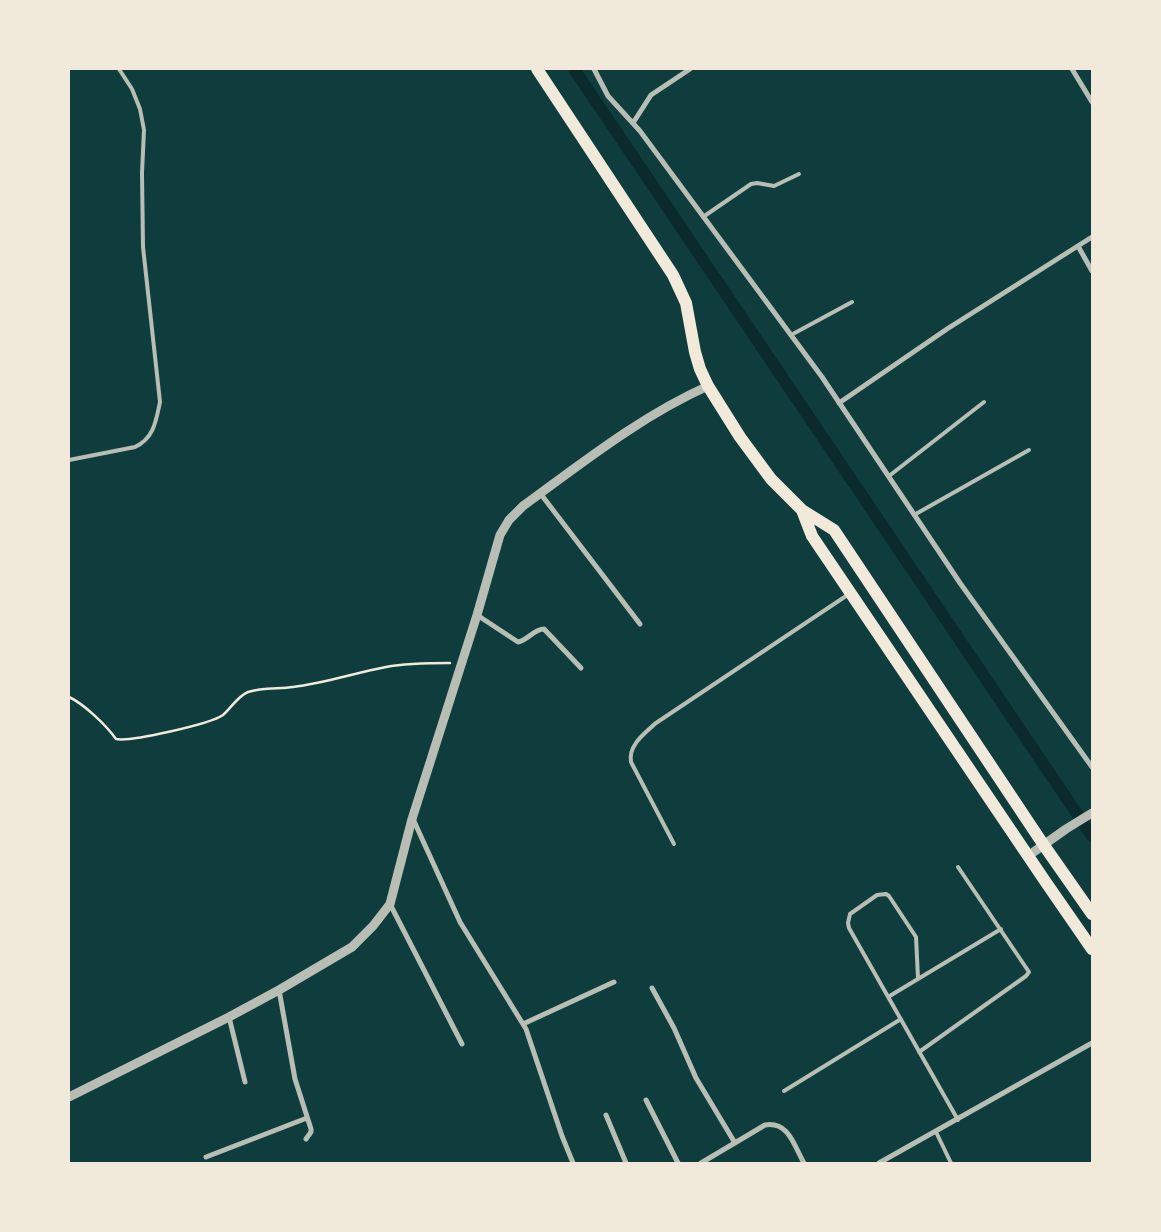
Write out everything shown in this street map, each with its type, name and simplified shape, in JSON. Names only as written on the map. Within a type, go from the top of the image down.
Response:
[{"type":"highway","points":[[538,69],[673,275],[686,303],[695,352],[700,368],[708,386],[740,437],[771,479],[802,510],[834,530],[1043,844],[1092,914]]},
{"type":"highway","points":[[802,510],[812,536],[1092,949]]},
{"type":"street","points":[[594,69],[608,96],[633,123],[791,335],[889,476],[960,583],[1092,767]]},
{"type":"street","points":[[633,123],[651,95],[690,69]]},
{"type":"street","points":[[1072,69],[1092,102]]},
{"type":"street","points":[[839,403],[947,329],[1092,236]]},
{"type":"street","points":[[1078,246],[1092,271]]},
{"type":"street","points":[[69,1097],[279,990],[352,947],[369,931],[390,904],[412,819],[477,615],[500,535],[509,520],[540,493],[642,422],[683,397],[708,386]]},
{"type":"street","points":[[540,493],[640,624]]},
{"type":"street","points":[[477,615],[518,642],[524,640],[538,629],[544,629],[581,668]]},
{"type":"street","points":[[1028,856],[1043,844],[1092,814]]},
{"type":"street","points":[[412,819],[460,922],[523,1024],[532,1044],[562,1136],[573,1163]]},
{"type":"street","points":[[390,904],[462,1044]]},
{"type":"street","points":[[523,1024],[614,982]]},
{"type":"street","points":[[652,988],[674,1028],[696,1078],[735,1143]]},
{"type":"street","points":[[279,990],[295,1079],[312,1131],[306,1139]]},
{"type":"street","points":[[229,1017],[245,1082]]},
{"type":"street","points":[[879,1163],[1092,1044]]},
{"type":"street","points":[[646,1100],[678,1163]]},
{"type":"street","points":[[606,1115],[626,1163]]},
{"type":"street","points":[[206,1157],[307,1118]]},
{"type":"street","points":[[701,1163],[708,1162],[735,1143],[765,1126],[779,1125],[787,1132],[804,1163]]},
{"type":"lane","points":[[69,460],[135,447],[144,443],[155,426],[160,402],[143,247],[142,173],[144,130],[140,109],[132,89],[119,69]]},
{"type":"lane","points":[[703,217],[751,184],[757,183],[774,186],[799,174]]},
{"type":"lane","points":[[791,335],[852,302]]},
{"type":"lane","points":[[889,476],[984,402]]},
{"type":"lane","points":[[914,515],[1029,450]]},
{"type":"lane","points":[[674,844],[631,762],[632,750],[639,738],[667,715],[851,593]]},
{"type":"lane","points":[[919,1052],[1028,974],[1027,967],[958,867]]},
{"type":"lane","points":[[918,978],[916,937],[891,898],[886,894],[877,895],[850,914],[849,928],[958,1120]]},
{"type":"lane","points":[[888,997],[1001,929]]},
{"type":"lane","points":[[784,1091],[901,1019]]},
{"type":"lane","points":[[936,1132],[951,1163]]},
{"type":"path","points":[[69,696],[82,704],[109,729],[116,739],[124,740],[173,730],[217,718],[244,694],[258,690],[294,687],[388,667],[419,663],[462,663]]},
{"type":"waterway","points":[[574,69],[1092,836]]}]
